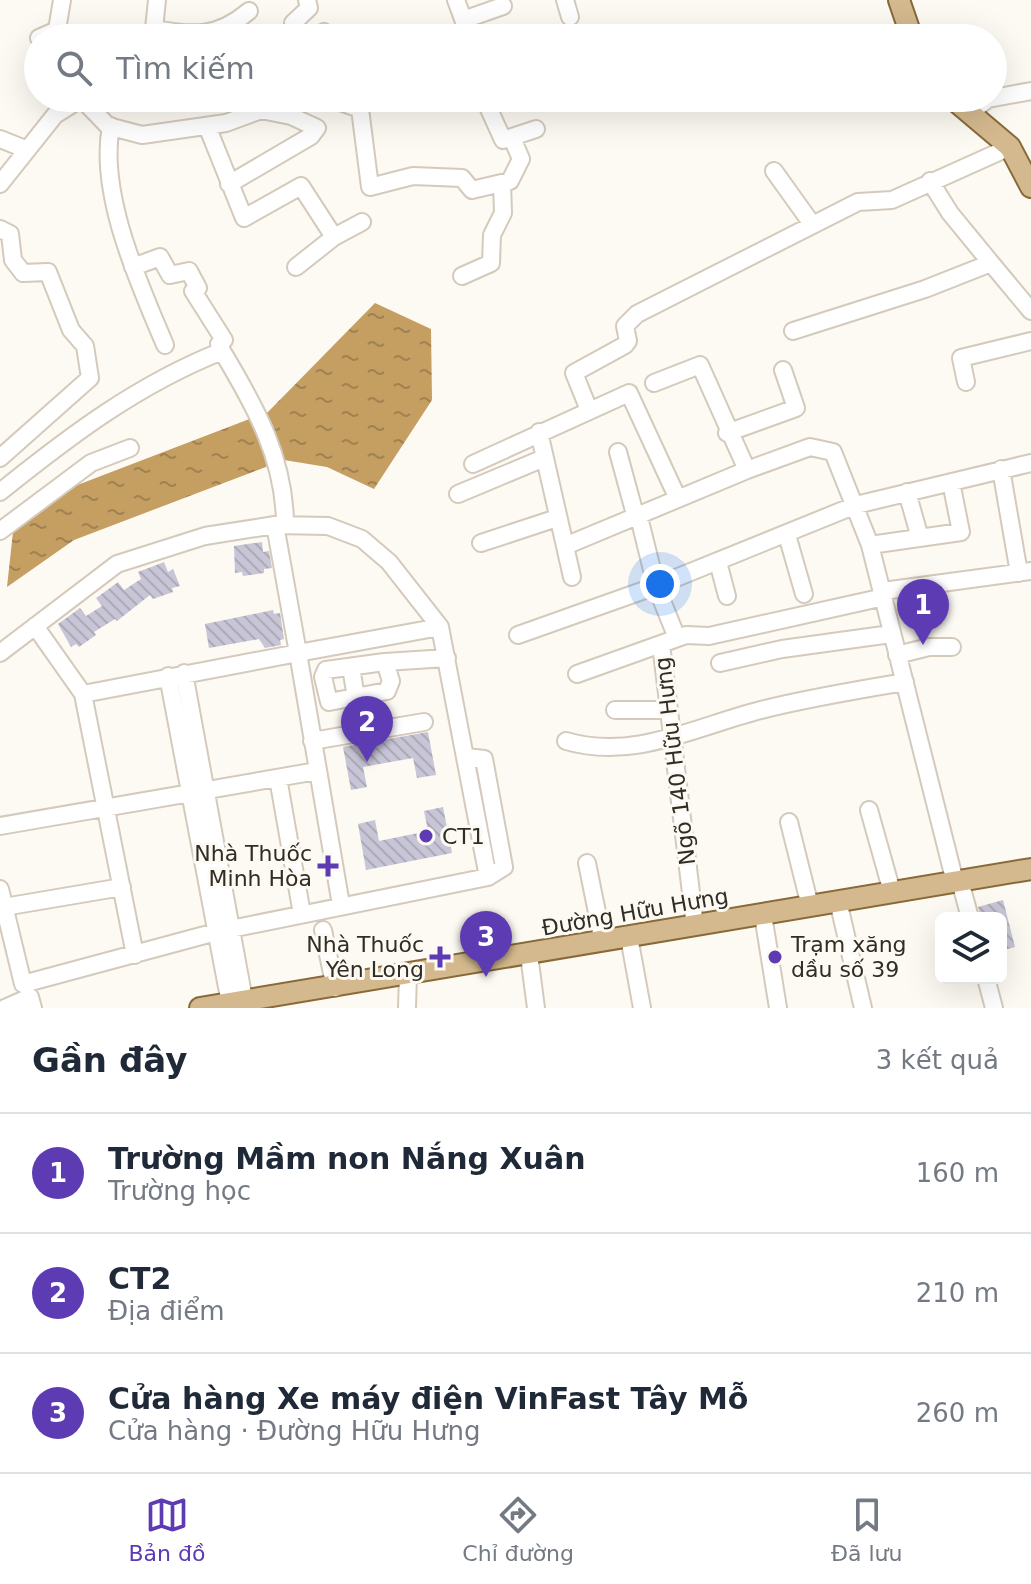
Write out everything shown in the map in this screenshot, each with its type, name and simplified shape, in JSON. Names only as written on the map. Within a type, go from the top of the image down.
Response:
[{"type":"main road","points":[[901,4],[907,24]]},
{"type":"main road","points":[[971,112],[1010,147],[1031,187]]},
{"type":"main road","name":"Đường Hữu Hưng","points":[[200,1008],[335,988],[1031,869]]},
{"type":"street","points":[[60,24],[62,0]]},
{"type":"street","points":[[153,24],[157,0]]},
{"type":"street","points":[[294,24],[309,8],[307,0]]},
{"type":"street","points":[[456,0],[467,24]]},
{"type":"street","points":[[565,0],[570,17]]},
{"type":"street","points":[[466,19],[503,6]]},
{"type":"street","points":[[234,24],[249,11]]},
{"type":"street","points":[[1007,95],[1031,91]]},
{"type":"street","points":[[0,184],[25,149],[60,112]]},
{"type":"street","points":[[96,112],[111,126],[142,135],[226,123],[256,112]]},
{"type":"street","points":[[229,184],[311,136],[317,128],[291,116],[271,112]]},
{"type":"street","points":[[361,112],[370,187],[413,176],[462,178],[472,190],[510,181],[521,159],[512,138]]},
{"type":"street","points":[[490,112],[503,140],[536,129]]},
{"type":"street","points":[[111,126],[106,154],[110,185],[133,267],[165,345]]},
{"type":"street","points":[[207,126],[244,218],[301,186],[334,237]]},
{"type":"street","points":[[0,139],[25,149]]},
{"type":"street","points":[[589,410],[574,373],[625,345],[628,341],[625,326],[637,314],[858,202],[892,200],[1010,147]]},
{"type":"street","points":[[774,171],[812,224]]},
{"type":"street","points":[[930,181],[950,213],[1031,311]]},
{"type":"street","points":[[462,276],[491,263],[492,235],[503,213],[502,183]]},
{"type":"street","points":[[296,267],[334,237],[362,222]]},
{"type":"street","points":[[0,229],[10,234],[13,260],[23,273],[48,272],[71,330],[85,346],[90,378],[0,458]]},
{"type":"street","points":[[133,267],[160,257],[170,275],[189,271],[198,288],[193,291],[224,340],[219,344],[222,351],[271,441],[280,472],[280,525],[298,653],[341,905]]},
{"type":"street","points":[[793,331],[925,289],[991,263]]},
{"type":"street","points":[[966,382],[961,358],[1031,341]]},
{"type":"street","points":[[0,492],[73,434],[166,373],[222,351]]},
{"type":"street","points":[[654,383],[700,365],[727,433],[747,470]]},
{"type":"street","points":[[727,433],[796,408],[783,370]]},
{"type":"street","points":[[473,464],[629,393],[678,499]]},
{"type":"street","points":[[539,432],[572,577]]},
{"type":"street","points":[[565,546],[810,447],[833,452],[870,545],[891,634],[968,912]]},
{"type":"street","points":[[0,531],[91,463],[130,448]]},
{"type":"street","points":[[618,452],[656,586],[677,638]]},
{"type":"street","points":[[458,494],[544,458]]},
{"type":"street","points":[[518,635],[656,586],[856,505],[1031,463]]},
{"type":"street","points":[[577,674],[677,638],[709,636],[883,594],[1025,572],[1001,469]]},
{"type":"street","points":[[870,545],[961,532],[951,482]]},
{"type":"street","points":[[907,492],[920,538]]},
{"type":"street","points":[[481,543],[557,518]]},
{"type":"street","points":[[0,653],[117,564],[205,536],[280,525],[328,526],[362,539],[389,562],[440,627],[488,877]]},
{"type":"street","points":[[787,535],[804,594]]},
{"type":"street","points":[[718,562],[727,596]]},
{"type":"street","points":[[35,626],[83,694],[135,955]]},
{"type":"street","points":[[83,694],[176,674],[440,627]]},
{"type":"street","points":[[720,663],[782,649],[891,634]]},
{"type":"street","name":"Ngõ 140 Hữu Hưng","points":[[661,644],[695,926]]},
{"type":"street","points":[[897,655],[929,647],[952,647]]},
{"type":"street","points":[[385,662],[391,681],[387,691],[329,702],[323,677],[326,670],[385,662],[447,658]]},
{"type":"street","points":[[351,667],[356,698]]},
{"type":"street","points":[[176,674],[237,1001]]},
{"type":"street","points":[[566,741],[584,747],[673,740],[765,708],[905,682]]},
{"type":"street","points":[[615,710],[669,710]]},
{"type":"street","points":[[312,741],[424,722]]},
{"type":"street","points":[[5,1008],[135,955],[223,930],[488,877],[504,867],[493,800],[484,759],[467,757]]},
{"type":"street","points":[[0,826],[317,771]]},
{"type":"street","points":[[278,778],[302,914]]},
{"type":"street","points":[[475,804],[493,800]]},
{"type":"street","points":[[869,810],[892,892]]},
{"type":"street","points":[[789,822],[810,906]]},
{"type":"street","points":[[587,863],[603,942]]},
{"type":"street","points":[[4,907],[122,887]]},
{"type":"street","points":[[0,889],[5,935],[29,996]]},
{"type":"street","points":[[838,901],[863,1008]]},
{"type":"street","points":[[763,915],[778,1008]]},
{"type":"street","points":[[323,930],[335,988]]},
{"type":"street","points":[[629,937],[642,1008]]},
{"type":"street","points":[[529,955],[536,1008]]},
{"type":"street","points":[[407,1008],[408,975]]},
{"type":"street","points":[[988,984],[994,1008]]},
{"type":"water","points":[[375,303],[431,329],[432,400],[374,489],[327,467],[284,460],[74,540],[7,587],[13,532],[67,489],[268,412]]},
{"type":"building","points":[[262,542],[263,552],[269,551],[272,568],[264,569],[264,573],[243,576],[242,572],[235,573],[234,546]]},
{"type":"building","points":[[164,562],[168,572],[173,569],[180,586],[153,599],[150,595],[117,621],[115,619],[94,632],[96,635],[79,647],[76,644],[71,647],[58,624],[80,608],[86,616],[102,606],[96,598],[118,582],[124,590],[141,579],[138,572]]},
{"type":"building","points":[[273,610],[274,614],[280,613],[284,639],[280,640],[281,645],[265,648],[259,639],[209,648],[205,624]]},
{"type":"building","points":[[428,732],[436,775],[417,778],[413,758],[363,767],[367,787],[351,790],[343,747]]},
{"type":"building","name":"CT1","points":[[443,807],[452,853],[366,870],[358,824],[375,820],[379,841],[428,831],[424,811]]},
{"type":"building","points":[[1003,900],[1006,912],[979,912],[978,907]]},
{"type":"building","points":[[1007,916],[1015,947],[1007,949]]},
{"type":"place","name":"Trường Mầm non Nắng Xuân","points":[[923,645]]},
{"type":"place","name":"CT2","points":[[367,762]]},
{"type":"place","name":"CT1","points":[[426,836]]},
{"type":"place","name":"Nhà Thuốc Minh Hòa","points":[[328,866]]},
{"type":"place","name":"Nhà Thuốc Yên Long","points":[[440,957]]},
{"type":"place","name":"Trạm xăng dầu số 39","points":[[775,957]]},
{"type":"place","name":"Cửa hàng Xe máy điện VinFast Tây Mỗ","points":[[486,977]]}]
